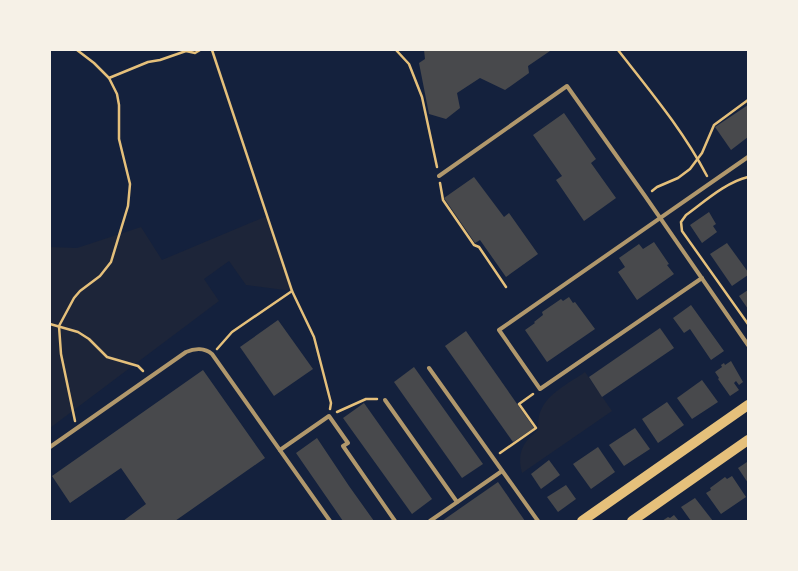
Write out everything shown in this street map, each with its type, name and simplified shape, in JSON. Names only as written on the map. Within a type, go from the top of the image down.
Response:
[{"type":"main road","points":[[582,521],[748,405]]},
{"type":"main road","points":[[632,521],[748,440]]},
{"type":"street","points":[[439,176],[567,86],[748,344]]},
{"type":"street","points":[[702,278],[540,389],[499,330],[748,158]]},
{"type":"street","points":[[50,447],[190,350],[204,350],[212,354],[330,521]]},
{"type":"street","points":[[430,368],[538,521]]},
{"type":"street","points":[[385,400],[457,502]]},
{"type":"street","points":[[280,450],[329,416],[348,443],[343,446],[395,521]]},
{"type":"street","points":[[430,521],[502,471]]},
{"type":"path","points":[[77,50],[109,78],[117,94],[119,105],[119,140],[130,184],[128,206],[111,262],[100,276],[80,291],[74,298],[59,326],[61,354],[76,423],[79,427]]},
{"type":"path","points":[[109,78],[148,62],[160,60],[186,51],[195,53],[200,50]]},
{"type":"path","points":[[212,50],[292,291],[318,348],[331,403],[329,416]]},
{"type":"path","points":[[396,50],[409,64],[422,97],[443,200],[474,245],[479,247],[506,287]]},
{"type":"path","points":[[618,50],[680,131],[711,183]]},
{"type":"path","points":[[645,196],[657,187],[678,178],[690,169],[707,144],[714,125],[748,100]]},
{"type":"path","points":[[748,176],[731,183],[686,215],[681,222],[682,231],[748,324]]},
{"type":"path","points":[[212,354],[232,332],[292,291]]},
{"type":"path","points":[[50,324],[78,332],[89,339],[107,357],[138,366],[148,378]]},
{"type":"path","points":[[493,458],[536,428],[519,404],[540,389]]},
{"type":"path","points":[[329,416],[366,399],[385,400]]},
{"type":"shaded area","points":[[267,216],[292,291],[246,285],[229,261],[204,279],[219,301],[50,428],[50,247],[77,248],[141,227],[162,260]]},
{"type":"shaded area","points":[[585,372],[612,411],[522,473],[520,460],[522,449],[528,439],[538,430],[538,421],[542,408],[555,392]]},
{"type":"building","points":[[424,50],[550,51],[528,66],[529,73],[505,90],[480,78],[457,93],[460,108],[446,119],[429,114],[419,63],[425,59]]},
{"type":"building","points":[[748,105],[748,137],[731,150],[715,127]]},
{"type":"building","points":[[564,113],[596,159],[591,163],[616,198],[584,221],[556,180],[562,176],[533,135]]},
{"type":"building","points":[[474,177],[504,217],[509,213],[538,254],[506,277],[480,240],[475,243],[444,198]]},
{"type":"building","points":[[709,212],[716,224],[713,226],[717,232],[702,243],[690,225]]},
{"type":"building","points":[[654,242],[674,274],[637,300],[618,272],[625,267],[619,258],[639,244],[643,249]]},
{"type":"building","points":[[727,243],[748,272],[748,275],[732,286],[710,254]]},
{"type":"building","points":[[748,290],[748,309],[739,296]]},
{"type":"building","points":[[569,297],[573,303],[575,302],[595,329],[547,362],[525,330],[543,315],[542,312],[561,299],[563,301]]},
{"type":"building","points":[[691,305],[724,351],[711,360],[690,329],[684,333],[673,318]]},
{"type":"building","points":[[278,320],[313,369],[274,396],[240,347]]},
{"type":"building","points":[[660,328],[674,348],[602,397],[589,377]]},
{"type":"building","points":[[466,331],[534,428],[513,442],[445,346]]},
{"type":"building","points":[[731,361],[743,382],[739,385],[736,381],[734,383],[739,390],[730,396],[715,372],[722,367],[721,365],[724,363],[725,365]]},
{"type":"building","points":[[414,367],[483,464],[462,478],[394,382]]},
{"type":"building","points":[[203,370],[265,458],[175,521],[123,521],[146,504],[121,468],[70,503],[52,476]]},
{"type":"building","points":[[702,380],[718,402],[692,419],[677,398]]},
{"type":"building","points":[[667,402],[684,425],[658,443],[642,419]]},
{"type":"building","points":[[364,403],[432,499],[412,514],[343,418]]},
{"type":"building","points":[[635,428],[650,449],[624,466],[609,445]]},
{"type":"building","points":[[317,438],[374,521],[343,521],[296,453]]},
{"type":"building","points":[[598,447],[615,472],[591,489],[573,464]]},
{"type":"building","points":[[549,460],[560,475],[541,489],[531,474]]},
{"type":"building","points":[[747,462],[748,463],[748,483],[738,468]]},
{"type":"building","points":[[732,476],[746,497],[721,514],[706,493],[711,490],[710,488],[725,477],[727,479]]},
{"type":"building","points":[[498,482],[525,521],[442,521],[462,507]]},
{"type":"building","points":[[566,485],[576,499],[558,512],[547,497]]},
{"type":"building","points":[[695,498],[713,521],[691,521],[681,507]]},
{"type":"building","points":[[674,515],[679,521],[662,521],[668,517],[670,518]]}]
